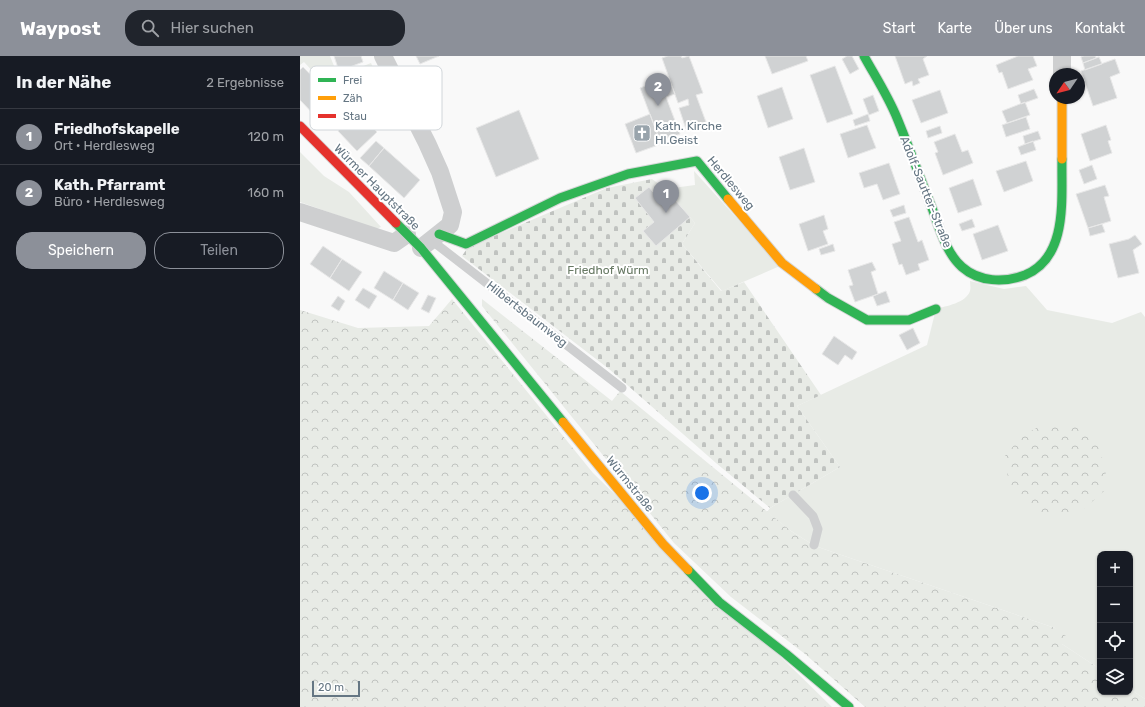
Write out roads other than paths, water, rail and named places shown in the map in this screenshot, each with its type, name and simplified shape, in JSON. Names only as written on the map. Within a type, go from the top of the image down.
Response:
[{"type":"street","points":[[383,56],[388,66]]},
{"type":"street","name":"Adolf-Sautter-Straße","points":[[864,56],[896,116],[945,242],[952,255],[963,268],[976,276],[988,279],[1002,280],[1017,278],[1038,268],[1047,258],[1057,240],[1061,221],[1062,104]]},
{"type":"street","points":[[1062,56],[1062,68]]},
{"type":"street","name":"Würmer Hauptstraße","points":[[300,126],[407,234],[430,241]]},
{"type":"street","points":[[420,130],[440,172],[453,212],[450,225],[430,241]]},
{"type":"street","name":"Herdlesweg","points":[[430,241],[466,244],[560,198],[628,174],[697,161],[782,263],[828,298],[867,320],[909,320],[936,309]]},
{"type":"street","points":[[300,212],[394,243],[407,234]]},
{"type":"street","name":"Würmstraße","points":[[430,241],[668,549],[719,602],[786,654],[849,707]]},
{"type":"lane","name":"Hilbertsbaumweg","points":[[430,241],[622,388]]},
{"type":"lane","points":[[793,495],[812,516],[818,529],[814,545]]},
{"type":"place","name":"Kath. Pfarramt","points":[[658,106]]},
{"type":"place","name":"Kath. Kirche Hl.Geist","points":[[642,133]]},
{"type":"place","name":"Friedhofskapelle","points":[[666,213]]},
{"type":"park label","name":"Friedhof Würm","points":[[608,270]]}]
